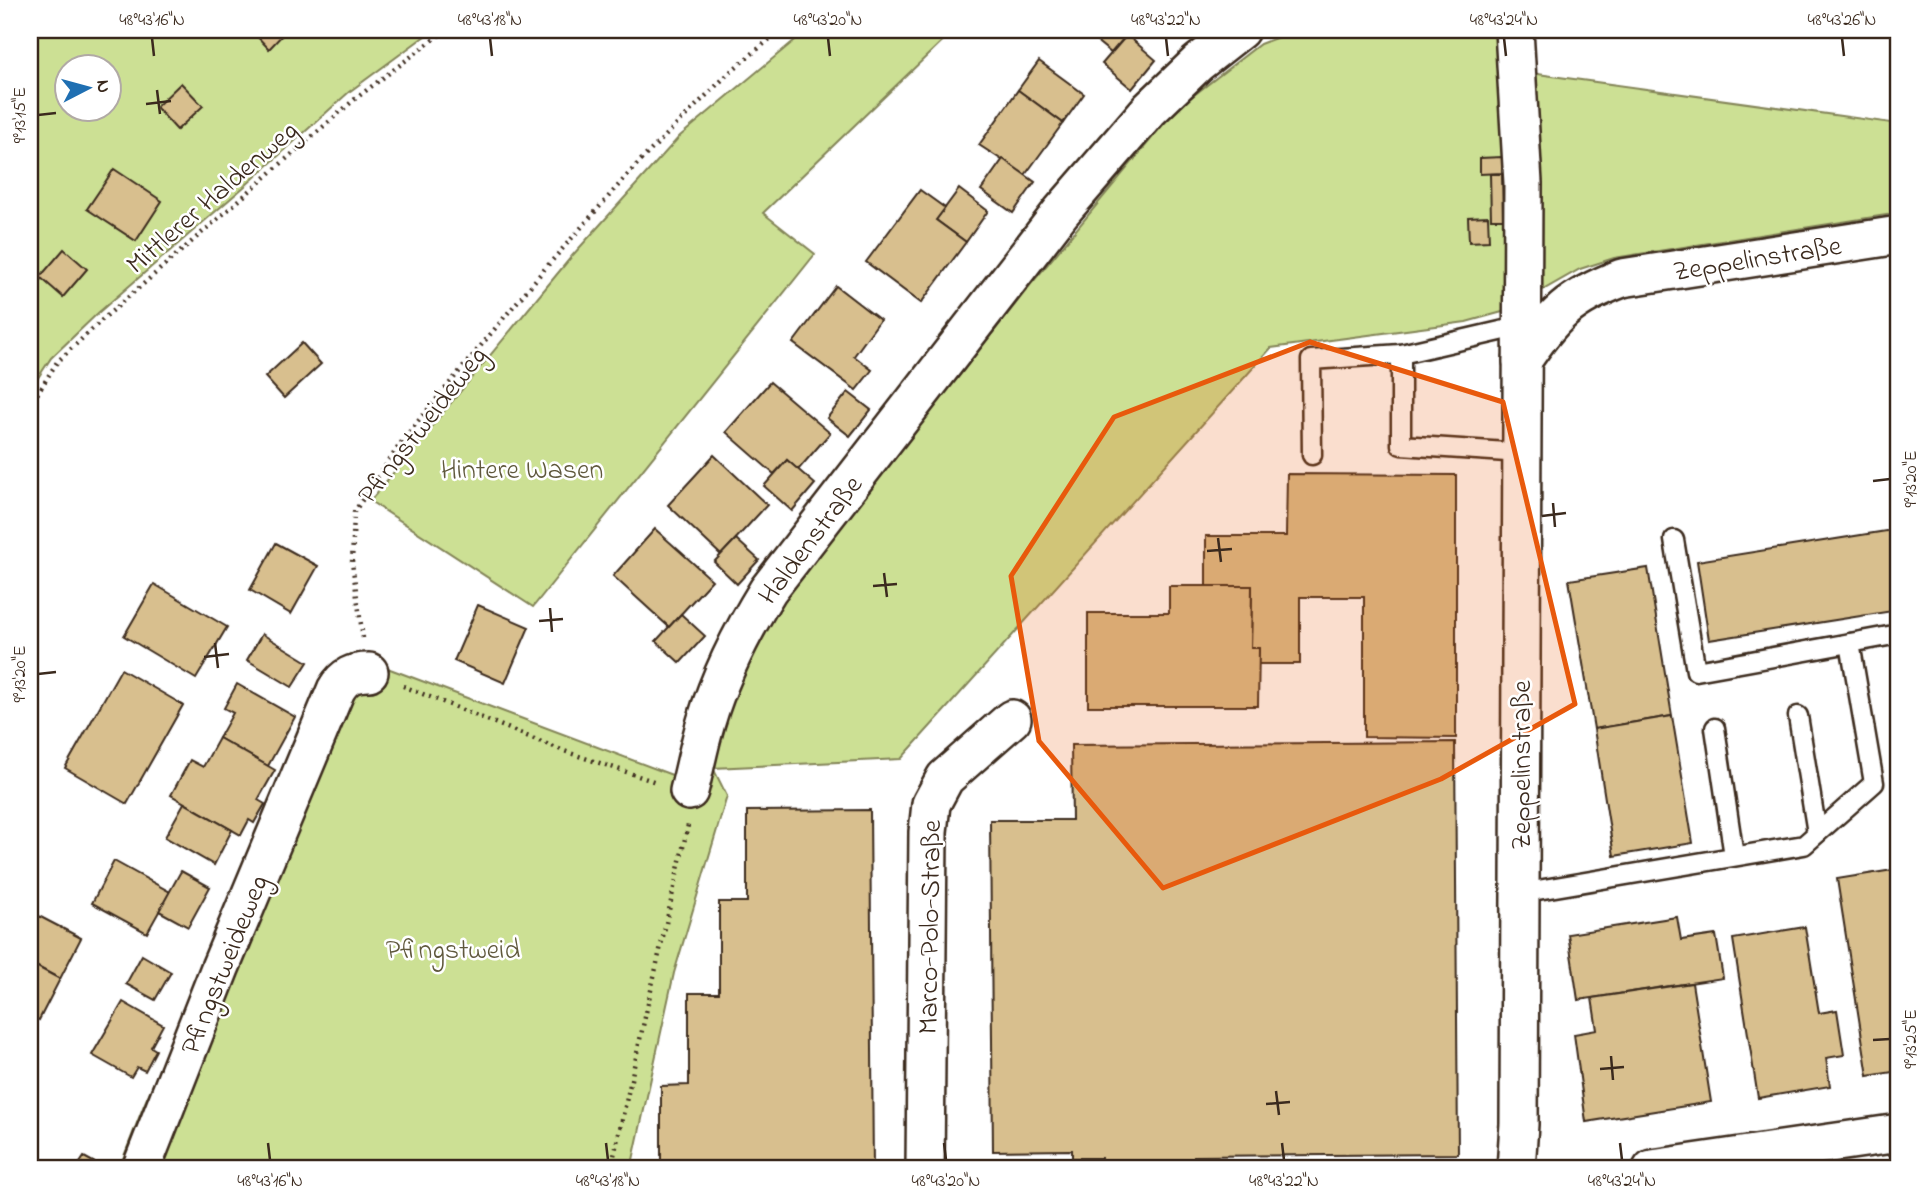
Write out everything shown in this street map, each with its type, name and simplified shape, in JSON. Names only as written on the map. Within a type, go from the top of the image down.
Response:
[{"type":"street","name":"Haldenstraße","points":[[689,791],[705,726],[724,671],[747,624],[768,590],[1076,194],[1174,85],[1240,30]]},
{"type":"street","name":"Zeppelinstraße","points":[[1514,30],[1523,183],[1519,1124],[1516,1169]]},
{"type":"street","name":"Zeppelinstraße","points":[[1522,344],[1569,304],[1598,287],[1622,278],[1899,234]]},
{"type":"street","name":"Pfingstweideweg","points":[[141,1169],[220,968],[336,690],[349,675],[369,672]]},
{"type":"street","name":"Marco-Polo-Straße","points":[[925,1169],[928,832],[931,804],[945,778],[1012,719]]},
{"type":"street","points":[[1652,1169],[1899,1133]]},
{"type":"lane","points":[[1312,455],[1311,360],[1522,344]]},
{"type":"lane","points":[[1401,354],[1401,445],[1522,453]]},
{"type":"lane","points":[[1674,540],[1696,671],[1899,634]]},
{"type":"lane","points":[[1520,893],[1804,845],[1874,783],[1850,643]]},
{"type":"lane","points":[[1798,716],[1817,833]]},
{"type":"lane","points":[[1716,728],[1734,856]]},
{"type":"path","name":"Mittlerer Haldenweg","points":[[30,406],[57,362],[102,320],[355,99],[446,30]]},
{"type":"path","name":"Pfingstweideweg","points":[[369,672],[352,563],[354,512],[405,437],[542,272],[639,162],[731,71],[781,30]]},
{"type":"path","points":[[369,672],[564,751],[689,791],[687,833],[611,1169]]},
{"type":"highlighted area","points":[[1310,342],[1503,402],[1575,704],[1441,779],[1163,888],[1039,741],[1011,576],[1114,417]]},
{"type":"green space","points":[[30,30],[433,30],[349,92],[98,313],[51,358],[30,390]]},
{"type":"green space","name":"Hintere Wasen","points":[[807,30],[954,30],[763,213],[815,254],[533,607],[370,501],[572,256],[680,136]]},
{"type":"green space","name":"Pfingstweid","points":[[1297,30],[1497,30],[1502,69],[1899,124],[1899,213],[1614,258],[1580,269],[1506,311],[1466,322],[1271,348],[901,759],[713,768],[727,796],[674,973],[631,1169],[119,1169],[144,1105],[332,672],[350,654],[680,778],[719,727],[740,672],[792,587],[1032,283],[1176,109],[1260,44]]},
{"type":"building","points":[[253,30],[287,30],[269,49]]},
{"type":"building","points":[[1083,30],[1131,30],[1111,53]]},
{"type":"building","points":[[1127,35],[1156,60],[1132,89],[1102,64]]},
{"type":"building","points":[[1039,61],[1084,94],[1063,123],[1018,90]]},
{"type":"building","points":[[181,83],[203,106],[177,130],[156,107]]},
{"type":"building","points":[[1018,90],[1063,123],[1025,175],[979,145]]},
{"type":"building","points":[[1502,157],[1502,173],[1480,174],[1480,158]]},
{"type":"building","points":[[1003,159],[1035,182],[1013,213],[981,190]]},
{"type":"building","points":[[114,169],[162,201],[136,241],[87,209]]},
{"type":"building","points":[[1490,174],[1502,174],[1503,219],[1491,219]]},
{"type":"building","points":[[959,189],[988,211],[966,242],[936,220]]},
{"type":"building","points":[[920,190],[945,208],[936,220],[966,242],[921,303],[866,262]]},
{"type":"building","points":[[1488,216],[1489,241],[1469,242],[1468,217]]},
{"type":"building","points":[[64,249],[87,269],[63,297],[40,277]]},
{"type":"building","points":[[836,286],[880,320],[854,356],[872,370],[856,390],[793,343]]},
{"type":"building","points":[[302,343],[321,364],[284,398],[265,377]]},
{"type":"building","points":[[770,382],[830,433],[798,470],[787,460],[774,474],[726,432]]},
{"type":"building","points":[[848,392],[871,410],[850,436],[827,418]]},
{"type":"building","points":[[714,455],[767,505],[721,555],[668,505]]},
{"type":"building","points":[[787,460],[815,484],[792,511],[764,486]]},
{"type":"building","points":[[1287,474],[1456,475],[1456,738],[1364,737],[1364,597],[1300,597],[1300,664],[1258,664],[1259,648],[1251,648],[1252,586],[1206,586],[1206,536],[1286,536]]},
{"type":"building","points":[[655,529],[712,580],[669,627],[613,576]]},
{"type":"building","points":[[1899,529],[1899,610],[1709,640],[1697,561]]},
{"type":"building","points":[[736,539],[759,560],[737,584],[714,562]]},
{"type":"building","points":[[276,543],[318,566],[291,614],[250,590]]},
{"type":"building","points":[[1648,568],[1672,716],[1594,729],[1569,580]]},
{"type":"building","points":[[154,584],[227,627],[196,679],[124,636]]},
{"type":"building","points":[[1169,586],[1252,586],[1251,648],[1259,648],[1258,706],[1088,706],[1088,613],[1169,613]]},
{"type":"building","points":[[478,605],[529,627],[505,683],[454,661]]},
{"type":"building","points":[[681,614],[705,636],[680,663],[656,641]]},
{"type":"building","points":[[262,634],[308,662],[292,687],[247,660]]},
{"type":"building","points":[[121,669],[183,705],[127,804],[65,768]]},
{"type":"building","points":[[237,684],[295,717],[268,766],[219,738],[233,713],[224,708]]},
{"type":"building","points":[[1672,716],[1693,843],[1614,856],[1594,729]]},
{"type":"building","points":[[219,738],[275,770],[258,800],[265,804],[254,823],[249,820],[241,835],[171,795],[190,760],[203,767]]},
{"type":"building","points":[[1455,742],[1458,1154],[1194,1156],[1194,1169],[1101,1169],[1101,1158],[1072,1158],[1072,1150],[993,1151],[990,820],[1072,820],[1071,745]]},
{"type":"building","points":[[184,803],[232,830],[214,865],[165,837]]},
{"type":"building","points":[[870,810],[873,1169],[661,1169],[661,1086],[689,1085],[689,993],[719,993],[719,902],[747,902],[747,811]]},
{"type":"building","points":[[114,861],[170,892],[147,933],[92,903]]},
{"type":"building","points":[[1899,869],[1899,1071],[1868,1076],[1837,879]]},
{"type":"building","points":[[181,871],[210,887],[188,927],[159,911]]},
{"type":"building","points":[[33,913],[81,938],[60,979],[30,963],[30,919]]},
{"type":"building","points":[[1677,917],[1681,940],[1716,935],[1723,978],[1578,1000],[1568,934]]},
{"type":"building","points":[[1805,927],[1819,1013],[1837,1010],[1844,1055],[1826,1058],[1830,1086],[1758,1098],[1733,939]]},
{"type":"building","points":[[142,955],[171,972],[155,1000],[126,984]]},
{"type":"building","points":[[30,963],[60,979],[39,1020],[30,1015]]},
{"type":"building","points":[[1692,983],[1711,1102],[1586,1122],[1574,1034],[1597,1030],[1592,998]]},
{"type":"building","points":[[123,1002],[163,1025],[151,1047],[156,1050],[145,1071],[137,1067],[131,1077],[92,1055]]},
{"type":"building","points":[[84,1157],[106,1169],[76,1169]]}]
